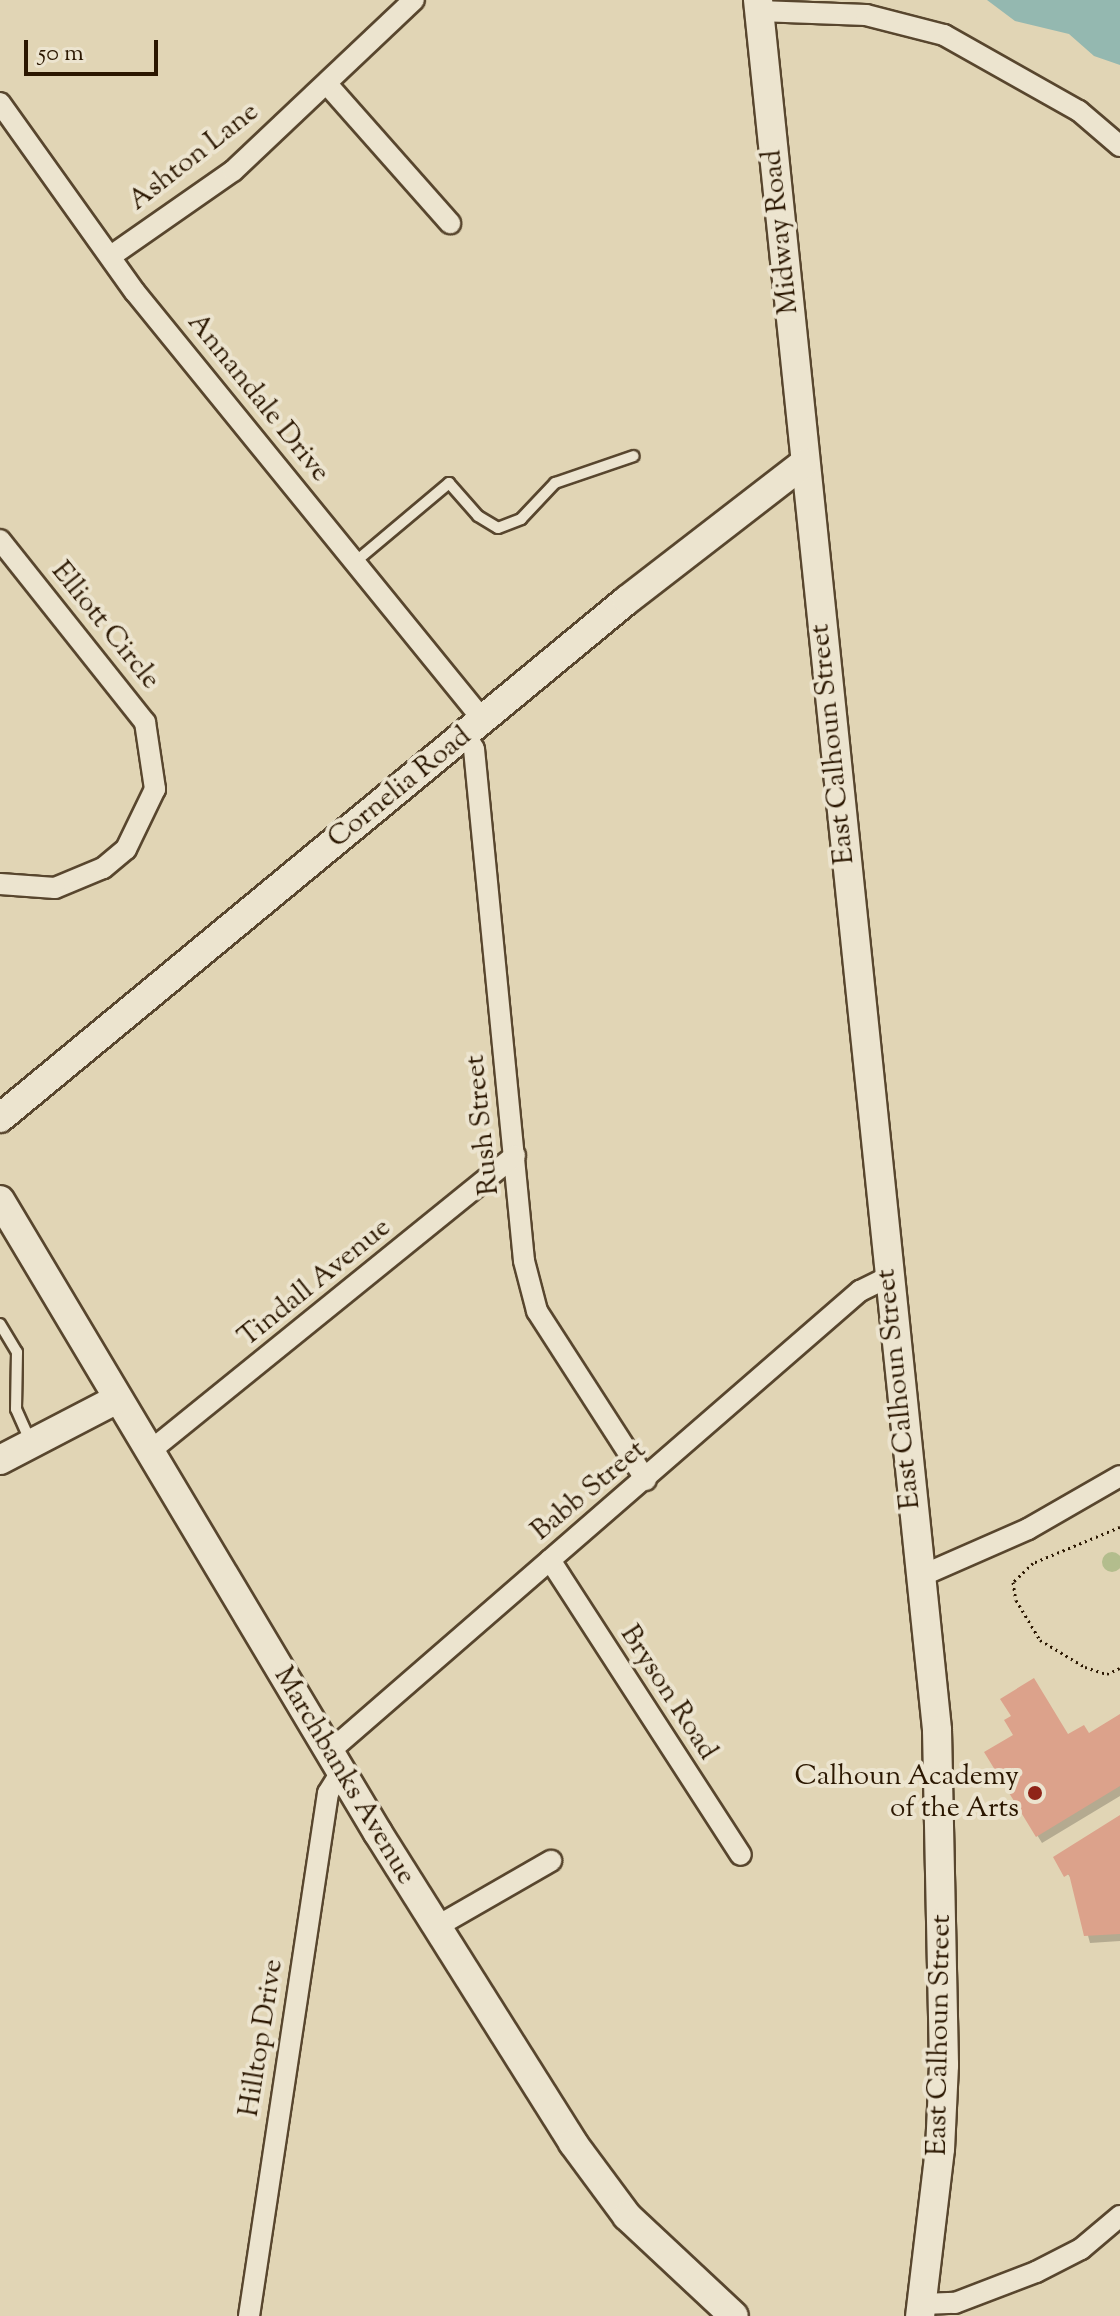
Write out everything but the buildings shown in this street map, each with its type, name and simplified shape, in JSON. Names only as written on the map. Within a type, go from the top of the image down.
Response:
[{"type":"street","name":"Ashton Lane","points":[[111,256],[233,171],[414,0]]},
{"type":"street","points":[[758,6],[866,15],[944,35],[1079,111],[1120,146]]},
{"type":"street","name":"Midway Road","points":[[758,6],[804,463]]},
{"type":"street","points":[[327,84],[450,223]]},
{"type":"street","name":"Annandale Drive","points":[[0,103],[111,256],[355,562],[474,727]]},
{"type":"street","name":"Cornelia Road","points":[[0,1118],[710,533],[804,463]]},
{"type":"street","name":"East Calhoun Street","points":[[804,463],[887,1278],[937,1730],[944,2006],[940,2149],[921,2310]]},
{"type":"street","name":"Elliott Circle","points":[[0,540],[145,722],[155,789],[126,849],[103,868],[55,888],[0,884]]},
{"type":"street","name":"Rush Street","points":[[474,727],[524,1261],[537,1311],[646,1480]]},
{"type":"street","name":"Tindall Avenue","points":[[149,1452],[515,1156]]},
{"type":"street","name":"Marchbanks Avenue","points":[[0,1200],[335,1761],[573,2143],[627,2216],[734,2316]]},
{"type":"street","name":"Babb Street","points":[[335,1761],[550,1560],[646,1480],[860,1291],[887,1278]]},
{"type":"street","points":[[0,1460],[117,1399]]},
{"type":"street","points":[[921,1576],[1028,1529],[1120,1476]]},
{"type":"street","name":"Bryson Road","points":[[550,1560],[741,1855]]},
{"type":"street","name":"Hilltop Drive","points":[[249,2316],[335,1761]]},
{"type":"street","points":[[436,1927],[551,1861]]},
{"type":"street","points":[[921,2310],[955,2303],[1036,2272],[1081,2249],[1120,2216]]},
{"type":"lane","points":[[355,562],[449,483],[478,516],[498,528],[521,519],[555,483],[634,456]]},
{"type":"lane","points":[[0,1324],[17,1352],[16,1409],[32,1444]]},
{"type":"path","points":[[1120,1527],[1033,1563],[1013,1582],[1016,1600],[1040,1640],[1085,1667],[1107,1674],[1120,1668]]},
{"type":"green space","points":[[1112,1552],[1119,1555],[1122,1562],[1119,1569],[1112,1572],[1105,1569],[1102,1562],[1105,1555]]},
{"type":"water","points":[[987,0],[1120,0],[1120,65],[1094,56],[1069,34],[1015,21]]},
{"type":"place","name":"Calhoun Academy of the Arts","points":[[1035,1793]]}]
